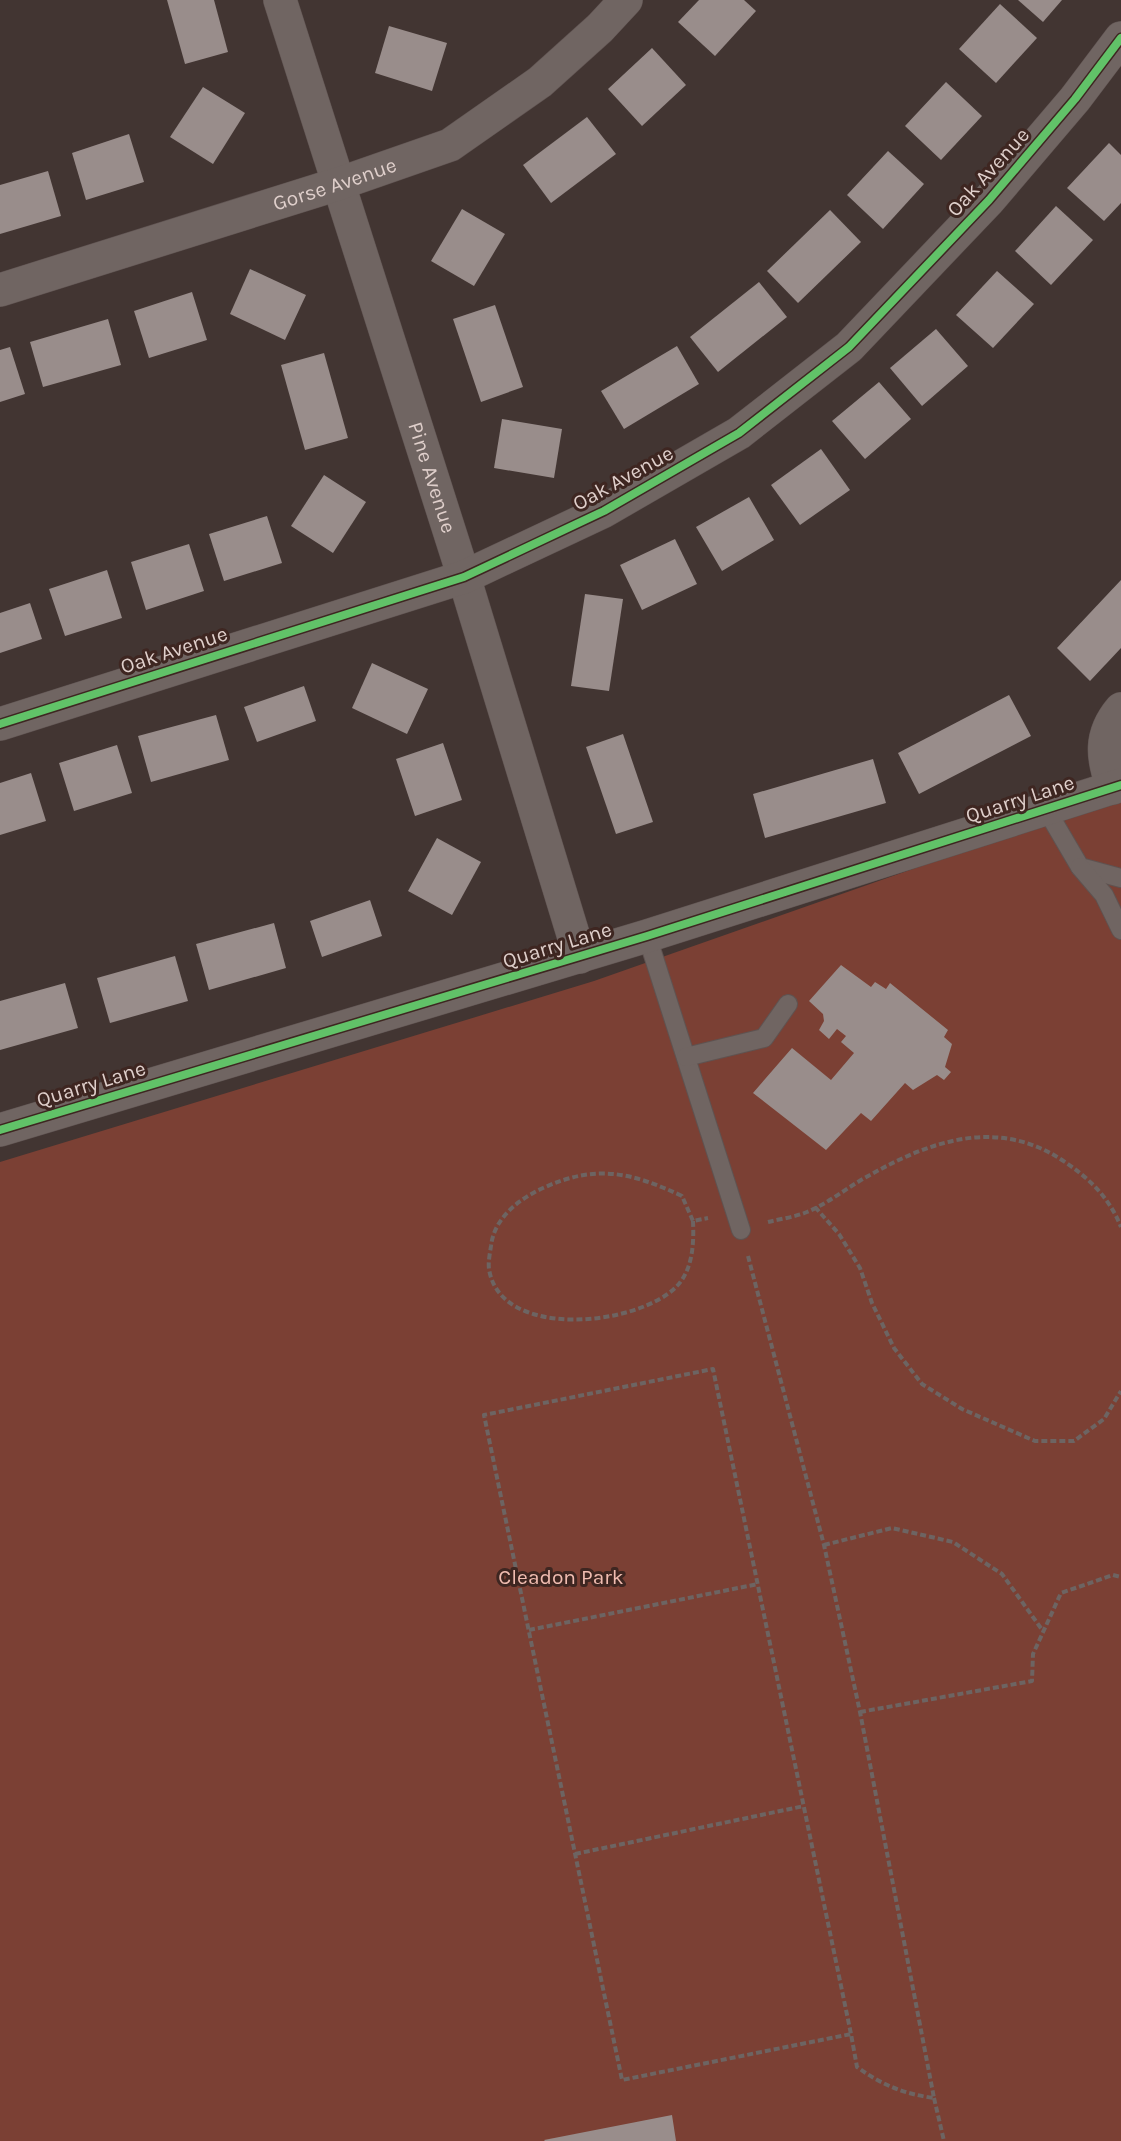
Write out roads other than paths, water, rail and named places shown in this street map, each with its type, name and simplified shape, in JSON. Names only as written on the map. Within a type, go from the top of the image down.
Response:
[{"type":"street","name":"Pine Avenue","points":[[280,0],[341,183],[580,957]]},
{"type":"street","name":"Gorse Avenue","points":[[0,290],[341,183],[450,145],[540,82],[600,28],[626,0]]},
{"type":"street","name":"Oak Avenue","points":[[0,724],[464,577],[604,511],[739,433],[849,347],[989,200],[1075,99],[1121,38]]},
{"type":"street","points":[[1117,787],[1103,753],[1104,738],[1113,718],[1121,709]]},
{"type":"street","name":"Quarry Lane","points":[[0,1130],[580,957],[1117,787]]},
{"type":"lane","points":[[1046,809],[1080,867],[1104,895],[1121,930]]},
{"type":"lane","points":[[1080,867],[1121,878]]},
{"type":"lane","points":[[647,936],[738,1222]]},
{"type":"lane","points":[[686,1057],[764,1038],[788,1004]]},
{"type":"park label","name":"Cleadon Park","points":[[561,1577]]}]
